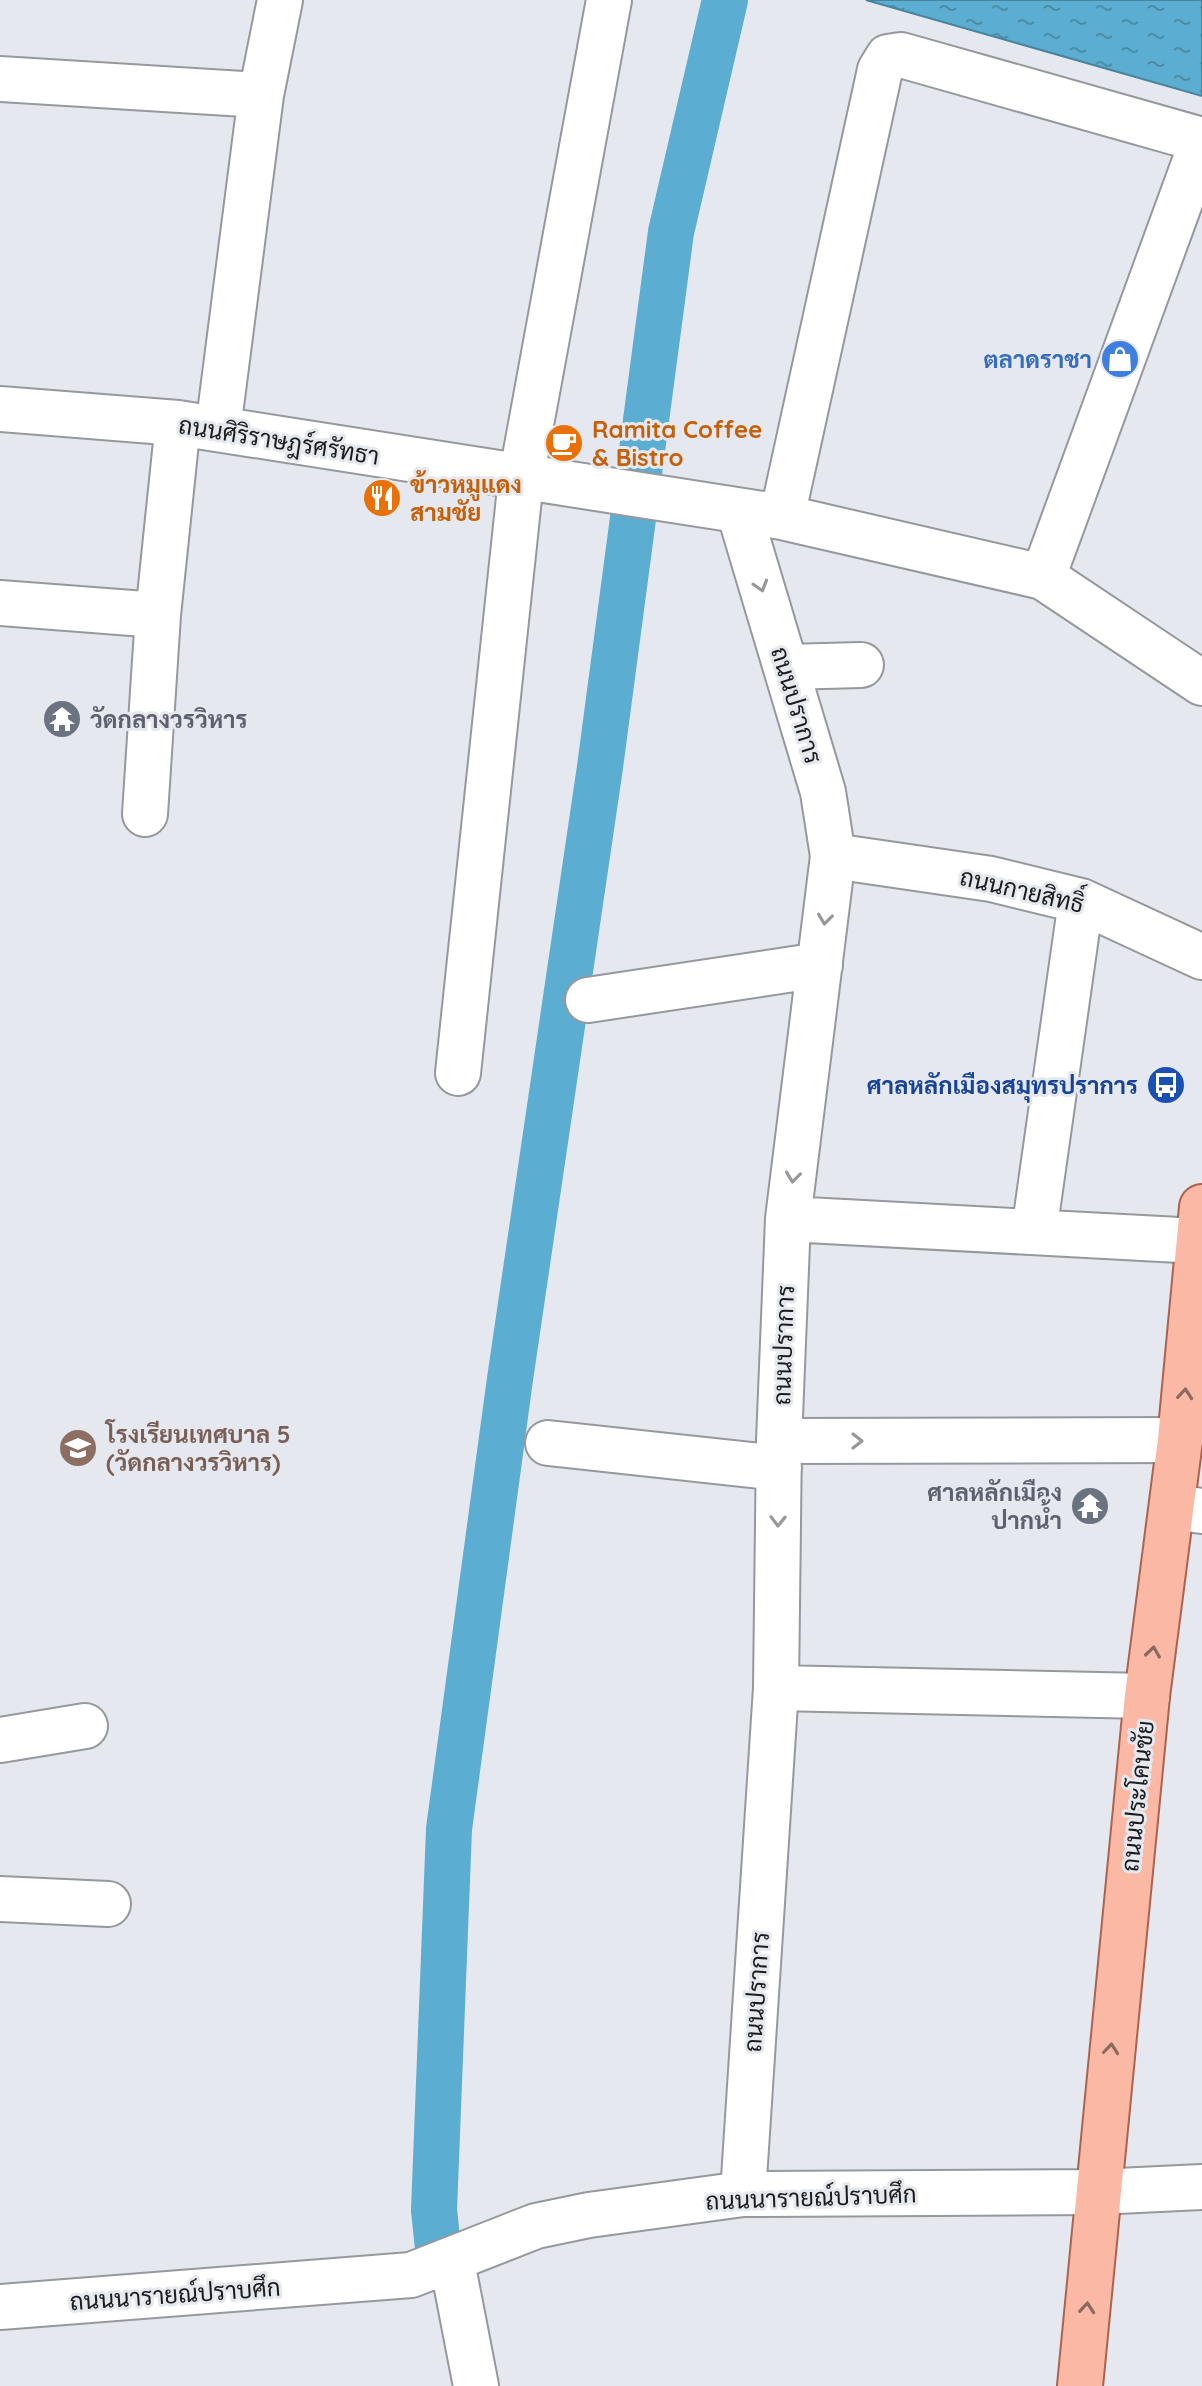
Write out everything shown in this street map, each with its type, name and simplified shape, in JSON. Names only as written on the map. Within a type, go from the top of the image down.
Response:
[{"type":"main road","name":"ถนนประโคนชัย","points":[[1080,2386],[1147,1696],[1187,1509],[1180,1440],[1200,1224]]},
{"type":"street","points":[[145,814],[158,615],[198,426],[280,0]]},
{"type":"street","points":[[458,1073],[521,479],[609,0]]},
{"type":"street","points":[[782,517],[880,70],[888,57],[901,55],[1202,141],[1043,577],[1202,683]]},
{"type":"street","points":[[0,79],[261,95]]},
{"type":"street","name":"ถนนศิริราษฎร์ศรัทธา","points":[[0,409],[198,426],[521,479],[782,517],[1043,577]]},
{"type":"street","name":"ถนนปราการ","points":[[739,511],[823,792],[833,856],[788,1219],[779,1455],[776,1688],[743,2194]]},
{"type":"street","points":[[0,603],[158,615]]},
{"type":"street","points":[[786,667],[861,665]]},
{"type":"street","name":"ถนนกายสิทธิ์","points":[[833,856],[991,879],[1081,901],[1202,957]]},
{"type":"street","points":[[1034,1232],[1081,901]]},
{"type":"street","points":[[588,1000],[820,965]]},
{"type":"street","points":[[788,1219],[1034,1232],[1200,1224]]},
{"type":"street","points":[[548,1443],[779,1455],[1180,1440]]},
{"type":"street","points":[[776,1688],[1147,1696]]},
{"type":"street","points":[[0,1740],[85,1726]]},
{"type":"street","points":[[0,1899],[108,1904]]},
{"type":"street","name":"ถนนนารายณ์ปราบศึก","points":[[0,2307],[411,2275],[452,2262],[536,2226],[589,2215],[743,2194],[1097,2192],[1202,2187]]},
{"type":"street","points":[[452,2262],[476,2386]]},
{"type":"water","points":[[866,0],[1202,0],[1202,96]]},
{"type":"waterway","points":[[438,2248],[434,2210],[449,1829],[510,1379],[600,767],[671,232],[725,0]]},
{"type":"place","name":"ตลาดราชา","points":[[1120,359]]},
{"type":"place","name":"Ramita Coffee & Bistro","points":[[564,443]]},
{"type":"place","name":"ข้าวหมูแดง สามชัย","points":[[382,498]]},
{"type":"place","name":"วัดกลางวรวิหาร","points":[[62,719]]},
{"type":"place","name":"ศาลหลักเมืองสมุทรปราการ","points":[[1166,1085]]},
{"type":"place","name":"โรงเรียนเทศบาล 5 (วัดกลางวรวิหาร)","points":[[78,1448]]},
{"type":"place","name":"ศาลหลักเมือง ปากน้ำ","points":[[1090,1506]]}]
